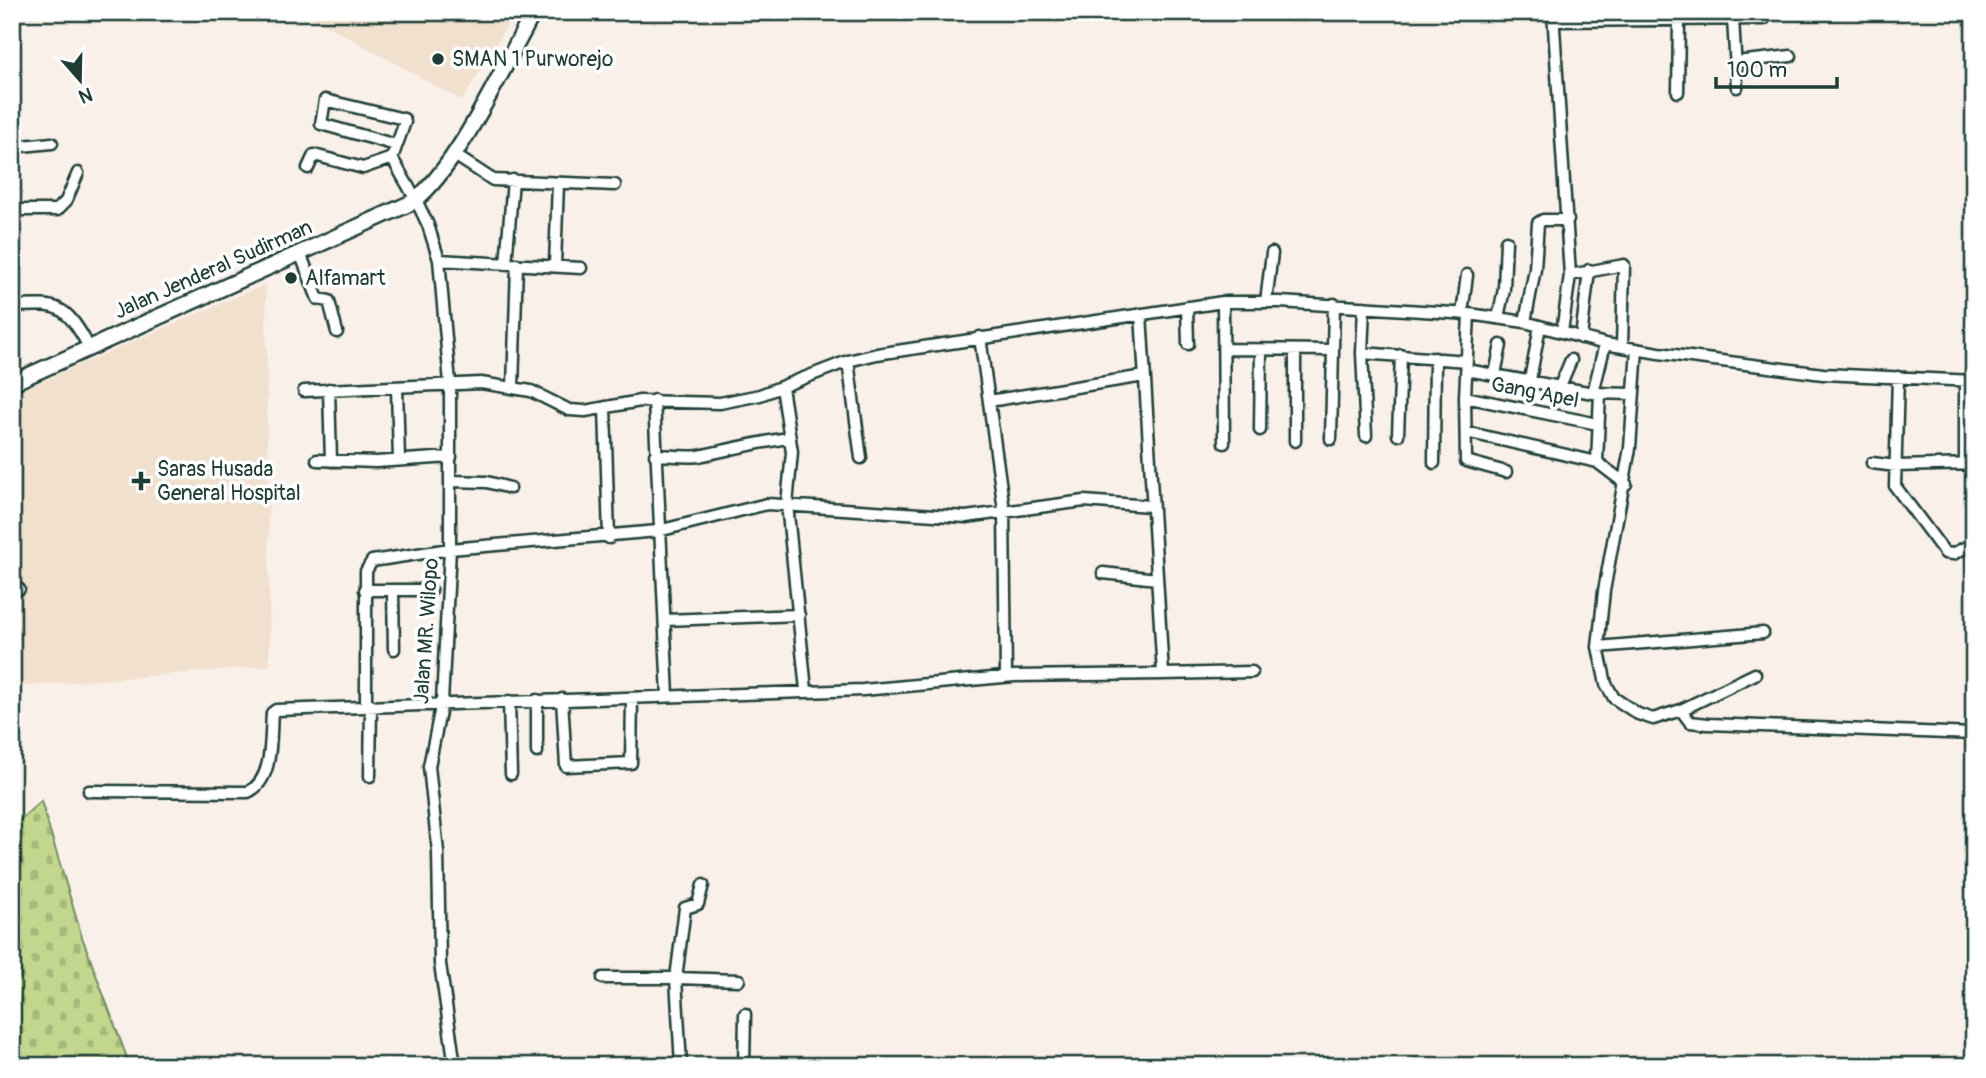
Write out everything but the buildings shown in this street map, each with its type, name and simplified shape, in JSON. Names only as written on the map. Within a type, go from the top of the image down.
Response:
[{"type":"main road","points":[[427,186],[525,12]]},
{"type":"main road","points":[[427,186],[453,155],[534,12]]},
{"type":"main road","name":"Jalan Jenderal Sudirman","points":[[259,268],[300,253],[414,197],[427,186]]},
{"type":"main road","name":"Jalan Jenderal Sudirman","points":[[12,373],[56,358],[414,197]]},
{"type":"main road","name":"Jalan Jenderal Sudirman","points":[[12,383],[85,340],[156,312]]},
{"type":"street","points":[[1562,332],[1570,275],[1554,17],[1679,21],[1764,19]]},
{"type":"street","points":[[1733,19],[1737,87]]},
{"type":"street","points":[[1678,92],[1679,21]]},
{"type":"street","points":[[1736,62],[1791,56]]},
{"type":"street","points":[[308,169],[314,155],[363,168],[392,158],[405,122],[403,118],[325,100],[321,124],[396,145]]},
{"type":"street","points":[[12,147],[52,143]]},
{"type":"street","points":[[453,155],[493,180],[615,185]]},
{"type":"street","name":"Jalan MR. Wilopo","points":[[392,158],[428,225],[439,260],[450,383],[450,549],[442,702],[429,766],[437,842],[440,964],[455,1066]]},
{"type":"street","points":[[12,210],[57,210],[66,201],[78,173]]},
{"type":"street","points":[[506,264],[513,180]]},
{"type":"street","points":[[555,265],[558,183]]},
{"type":"street","points":[[1525,322],[1535,269],[1538,223],[1543,220],[1568,220]]},
{"type":"street","points":[[1498,318],[1504,289],[1506,242]]},
{"type":"street","points":[[300,253],[318,299],[329,302],[337,332]]},
{"type":"street","points":[[1266,302],[1272,253]]},
{"type":"street","points":[[439,260],[581,268]]},
{"type":"street","points":[[513,387],[517,264]]},
{"type":"street","points":[[1570,275],[1618,264],[1625,268],[1622,347]]},
{"type":"street","points":[[1581,338],[1589,270]]},
{"type":"street","points":[[1467,275],[1467,462],[1506,472]]},
{"type":"street","points":[[1223,302],[1224,443]]},
{"type":"street","points":[[303,391],[450,383],[513,387],[531,391],[569,410],[654,400],[720,403],[782,387],[848,361],[980,337],[1223,302],[1334,304],[1498,318],[1525,322],[1622,347],[1823,374],[1970,381],[1969,464],[1896,466],[1872,463]]},
{"type":"street","points":[[1331,439],[1334,304]]},
{"type":"street","points":[[12,306],[57,306],[73,318],[85,340]]},
{"type":"street","points":[[1186,307],[1188,344]]},
{"type":"street","points":[[1364,307],[1362,353],[1366,436]]},
{"type":"street","points":[[1141,314],[1150,506],[1163,674]]},
{"type":"street","points":[[1530,380],[1540,326]]},
{"type":"street","points":[[980,337],[1004,510],[1006,677]]},
{"type":"street","points":[[1597,462],[1597,393],[1605,344]]},
{"type":"street","points":[[1495,374],[1501,345]]},
{"type":"street","points":[[1224,349],[1332,350]]},
{"type":"street","points":[[1637,349],[1626,484],[1604,591],[1598,647],[1606,684],[1618,701],[1638,714],[1653,719],[1681,710],[1755,674]]},
{"type":"street","points":[[1260,430],[1261,350]]},
{"type":"street","points":[[1295,350],[1296,441]]},
{"type":"street","points":[[1362,353],[1435,358],[1495,374],[1597,393],[1634,394]]},
{"type":"street","points":[[1398,435],[1401,355]]},
{"type":"street","points":[[1434,463],[1435,358]]},
{"type":"street","points":[[1560,386],[1570,359]]},
{"type":"street","points":[[848,361],[861,458]]},
{"type":"street","points":[[989,401],[1144,376]]},
{"type":"street","points":[[1898,377],[1896,490],[1945,553],[1953,554],[1974,543]]},
{"type":"street","points":[[397,387],[399,460]]},
{"type":"street","points":[[782,387],[792,452],[787,504],[806,691]]},
{"type":"street","points":[[329,389],[331,461]]},
{"type":"street","name":"Gang Apel","points":[[1465,397],[1598,424]]},
{"type":"street","points":[[654,400],[658,531],[668,696]]},
{"type":"street","points":[[605,407],[609,538]]},
{"type":"street","points":[[1466,432],[1597,462],[1626,484]]},
{"type":"street","points":[[655,456],[699,456],[789,438]]},
{"type":"street","points":[[317,460],[451,457]]},
{"type":"street","points":[[451,481],[487,482],[510,488]]},
{"type":"street","points":[[370,776],[365,590],[366,568],[372,561],[450,549],[609,538],[658,531],[768,504],[952,516],[1084,501],[1150,506]]},
{"type":"street","points":[[1103,573],[1157,579]]},
{"type":"street","points":[[365,590],[431,590]]},
{"type":"street","points":[[393,590],[394,649]]},
{"type":"street","points":[[665,620],[799,615]]},
{"type":"street","points":[[1598,647],[1763,634]]},
{"type":"street","points":[[89,792],[248,792],[257,788],[266,771],[273,710],[442,702],[863,690],[1006,677],[1252,673]]},
{"type":"street","points":[[562,699],[566,766],[631,763],[632,698]]},
{"type":"street","points":[[537,700],[537,751]]},
{"type":"street","points":[[509,701],[511,774]]},
{"type":"street","points":[[1681,710],[1690,722],[1708,724],[1974,734]]},
{"type":"street","points":[[681,1066],[677,978],[685,908],[698,904],[703,885]]},
{"type":"street","points":[[603,978],[738,980]]},
{"type":"street","points":[[744,1066],[745,1014]]},
{"type":"shaded area","name":"SMAN 1 Purworejo","points":[[317,12],[515,12],[462,101],[314,18]]},
{"type":"shaded area","name":"Saras Husada General Hospital","points":[[266,284],[270,666],[15,687],[12,638],[12,394]]},
{"type":"green space","points":[[41,801],[82,937],[130,1066],[12,1066],[12,827]]},
{"type":"place","name":"SMAN 1 Purworejo","points":[[438,59]]},
{"type":"place","name":"Alfamart","points":[[291,278]]},
{"type":"place","name":"Saras Husada General Hospital","points":[[141,481]]}]
